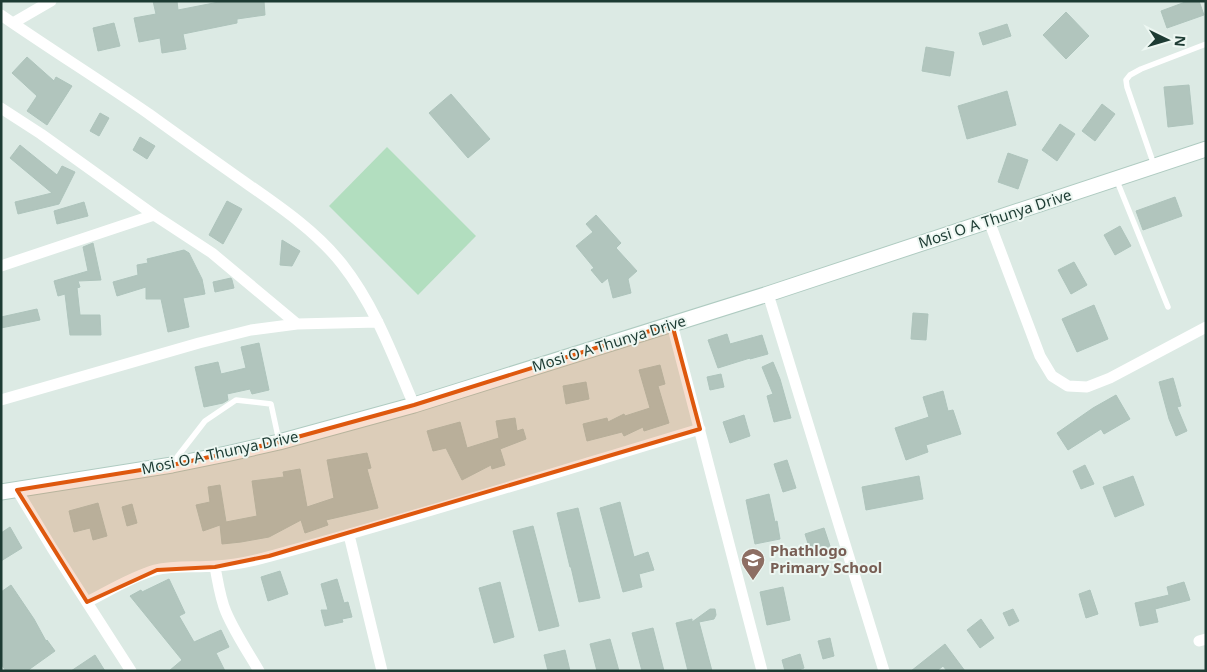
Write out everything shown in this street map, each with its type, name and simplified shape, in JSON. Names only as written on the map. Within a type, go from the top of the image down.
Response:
[{"type":"street","points":[[13,24],[51,1]]},
{"type":"street","points":[[1,15],[148,114],[305,227],[325,245],[341,263],[367,300],[414,405]]},
{"type":"street","points":[[1,108],[212,254],[297,324]]},
{"type":"street","name":"Mosi O A Thunya Drive","points":[[1,492],[172,465],[279,442],[414,405],[768,294],[1206,149]]},
{"type":"street","points":[[1,266],[154,215]]},
{"type":"street","points":[[989,221],[1040,356],[1052,376],[1068,386],[1087,386],[1110,378],[1206,327]]},
{"type":"street","points":[[768,294],[884,671]]},
{"type":"street","points":[[1,400],[199,343],[251,330],[297,324],[378,322]]},
{"type":"street","points":[[672,324],[762,671]]},
{"type":"street","points":[[87,602],[134,578],[157,570],[180,567],[215,567],[270,556],[349,535],[700,429]]},
{"type":"street","points":[[17,490],[131,671]]},
{"type":"street","points":[[349,535],[382,671]]},
{"type":"street","points":[[215,567],[226,611],[259,671]]},
{"type":"lane","points":[[1154,166],[1126,80],[1130,75],[1141,69],[1206,44]]},
{"type":"lane","points":[[1116,179],[1168,307]]},
{"type":"lane","points":[[172,465],[205,421],[236,400],[271,404],[279,442]]},
{"type":"highlighted area","points":[[672,324],[700,429],[269,556],[215,567],[157,570],[87,602],[17,490],[172,465],[279,442],[414,405]]},
{"type":"green space","points":[[387,147],[476,236],[418,295],[329,206]]},
{"type":"building","points":[[153,1],[177,1],[178,10],[224,1],[264,1],[265,15],[237,19],[237,23],[183,34],[186,49],[162,53],[160,38],[139,42],[134,18],[156,14]]},
{"type":"building","points":[[1188,1],[1199,1],[1204,15],[1167,28],[1161,11]]},
{"type":"building","points":[[1066,12],[1089,36],[1066,59],[1043,35]]},
{"type":"building","points":[[114,23],[120,46],[98,51],[93,28]]},
{"type":"building","points":[[1007,24],[1011,36],[983,45],[979,33]]},
{"type":"building","points":[[926,47],[954,52],[950,76],[922,71]]},
{"type":"building","points":[[27,57],[54,81],[56,77],[72,86],[47,125],[27,111],[37,96],[12,73]]},
{"type":"building","points":[[1189,85],[1193,124],[1168,127],[1164,87]]},
{"type":"building","points":[[1007,91],[1016,125],[967,139],[958,106]]},
{"type":"building","points":[[451,94],[490,139],[468,158],[429,113]]},
{"type":"building","points":[[1102,104],[1115,114],[1095,141],[1082,131]]},
{"type":"building","points":[[100,113],[109,118],[99,136],[90,131]]},
{"type":"building","points":[[1060,124],[1075,134],[1057,161],[1042,150]]},
{"type":"building","points":[[140,137],[155,146],[147,159],[133,150]]},
{"type":"building","points":[[20,145],[57,175],[62,166],[75,172],[59,204],[18,214],[15,202],[52,193],[10,158]]},
{"type":"building","points":[[1008,153],[1028,160],[1018,189],[998,182]]},
{"type":"building","points":[[1175,197],[1182,216],[1143,230],[1136,211]]},
{"type":"building","points":[[227,201],[242,209],[223,244],[209,235]]},
{"type":"building","points":[[84,202],[88,216],[57,224],[54,211]]},
{"type":"building","points":[[596,215],[621,243],[616,248],[637,271],[628,279],[631,293],[613,298],[608,278],[602,283],[591,270],[594,268],[576,246],[593,232],[586,224]]},
{"type":"building","points":[[1120,226],[1131,246],[1115,255],[1104,235]]},
{"type":"building","points":[[282,240],[300,251],[292,266],[280,265]]},
{"type":"building","points":[[93,243],[101,280],[78,281],[80,287],[77,288],[80,315],[100,315],[101,335],[70,335],[65,294],[58,296],[54,281],[88,271],[83,247]]},
{"type":"building","points":[[184,250],[189,253],[202,279],[205,294],[183,298],[189,327],[168,332],[161,299],[146,299],[146,287],[117,296],[113,282],[138,275],[137,265],[148,263],[147,259]]},
{"type":"building","points":[[1074,262],[1087,285],[1071,294],[1058,270]]},
{"type":"building","points":[[231,278],[234,288],[215,292],[213,282]]},
{"type":"building","points":[[1094,305],[1108,339],[1077,352],[1062,319]]},
{"type":"building","points":[[37,309],[40,320],[1,328],[1,317]]},
{"type":"building","points":[[913,313],[928,314],[926,340],[911,339]]},
{"type":"building","points":[[727,334],[730,344],[762,335],[768,354],[718,368],[708,340]]},
{"type":"building","points":[[259,343],[269,390],[252,394],[250,389],[227,394],[228,400],[223,403],[204,407],[195,367],[218,362],[221,374],[246,368],[241,347]]},
{"type":"building","points":[[773,362],[791,418],[774,422],[767,396],[773,394],[762,367]]},
{"type":"building","points":[[660,365],[665,384],[658,386],[669,423],[644,431],[643,427],[624,436],[622,432],[587,441],[583,424],[607,418],[608,422],[624,414],[625,416],[650,408],[639,370]]},
{"type":"building","points":[[721,374],[724,387],[710,390],[707,377]]},
{"type":"building","points":[[1173,378],[1181,406],[1177,407],[1187,431],[1176,436],[1169,419],[1159,382]]},
{"type":"building","points":[[586,382],[589,399],[566,404],[563,386]]},
{"type":"building","points":[[943,391],[948,411],[953,410],[961,434],[926,445],[928,452],[906,460],[895,428],[929,417],[923,397]]},
{"type":"building","points":[[1116,395],[1130,419],[1104,434],[1101,429],[1068,450],[1057,433],[1093,408]]},
{"type":"building","points":[[744,415],[750,436],[730,443],[723,422]]},
{"type":"building","points":[[515,418],[517,431],[523,429],[526,439],[500,449],[505,465],[492,469],[491,465],[462,480],[446,448],[433,451],[427,431],[460,422],[467,448],[499,438],[496,421]]},
{"type":"building","points":[[367,453],[371,468],[367,469],[378,508],[326,520],[328,525],[305,533],[301,520],[269,537],[241,542],[222,544],[220,525],[203,531],[196,505],[210,502],[208,487],[220,485],[226,522],[257,516],[252,481],[284,477],[283,472],[300,469],[307,507],[334,498],[327,460]]},
{"type":"building","points":[[787,460],[796,488],[783,492],[774,464]]},
{"type":"building","points":[[1085,465],[1094,484],[1081,489],[1073,471]]},
{"type":"building","points":[[919,476],[923,499],[866,510],[862,487]]},
{"type":"building","points":[[1133,476],[1144,505],[1115,517],[1103,487]]},
{"type":"building","points":[[769,494],[780,539],[755,544],[746,500]]},
{"type":"building","points":[[620,502],[634,557],[648,552],[654,570],[639,574],[642,587],[623,592],[600,508]]},
{"type":"building","points":[[98,503],[107,536],[93,540],[90,528],[74,532],[69,511]]},
{"type":"building","points":[[132,504],[137,523],[127,526],[122,507]]},
{"type":"building","points":[[578,508],[600,598],[579,602],[557,513]]},
{"type":"building","points":[[533,526],[559,626],[539,631],[513,531]]},
{"type":"building","points":[[10,527],[22,548],[1,561],[1,533]]},
{"type":"building","points":[[824,528],[831,549],[812,556],[805,534]]},
{"type":"building","points":[[280,571],[288,594],[268,601],[261,577]]},
{"type":"building","points":[[169,579],[185,613],[179,616],[194,642],[221,630],[229,647],[216,653],[225,671],[169,671],[182,660],[130,596]]},
{"type":"building","points":[[337,579],[344,603],[348,602],[352,617],[342,619],[343,622],[325,626],[321,610],[328,610],[321,584]]},
{"type":"building","points":[[500,582],[514,637],[494,643],[479,588]]},
{"type":"building","points":[[1184,582],[1190,600],[1155,609],[1158,622],[1140,626],[1135,603],[1169,595],[1167,587]]},
{"type":"building","points":[[11,585],[46,641],[55,651],[27,671],[6,671],[1,664],[1,592]]},
{"type":"building","points":[[783,587],[790,620],[767,625],[760,592]]},
{"type":"building","points":[[1090,590],[1098,614],[1086,618],[1079,594]]},
{"type":"building","points":[[710,609],[715,609],[716,615],[714,619],[699,622],[712,671],[688,671],[676,623],[692,619],[692,622]]},
{"type":"building","points":[[1013,609],[1019,621],[1009,626],[1003,613]]},
{"type":"building","points":[[981,619],[994,638],[980,648],[967,630]]},
{"type":"building","points":[[653,628],[664,671],[642,671],[632,633]]},
{"type":"building","points":[[830,638],[834,656],[823,659],[818,641]]},
{"type":"building","points":[[610,639],[619,671],[597,671],[590,644]]},
{"type":"building","points":[[945,644],[965,671],[947,671],[943,666],[937,671],[911,671]]},
{"type":"building","points":[[565,650],[570,671],[548,671],[544,655]]},
{"type":"building","points":[[800,654],[804,668],[796,671],[785,671],[782,660]]},
{"type":"building","points":[[95,655],[105,671],[71,671]]},
{"type":"place","name":"Phathlogo Primary School","points":[[753,581]]}]
